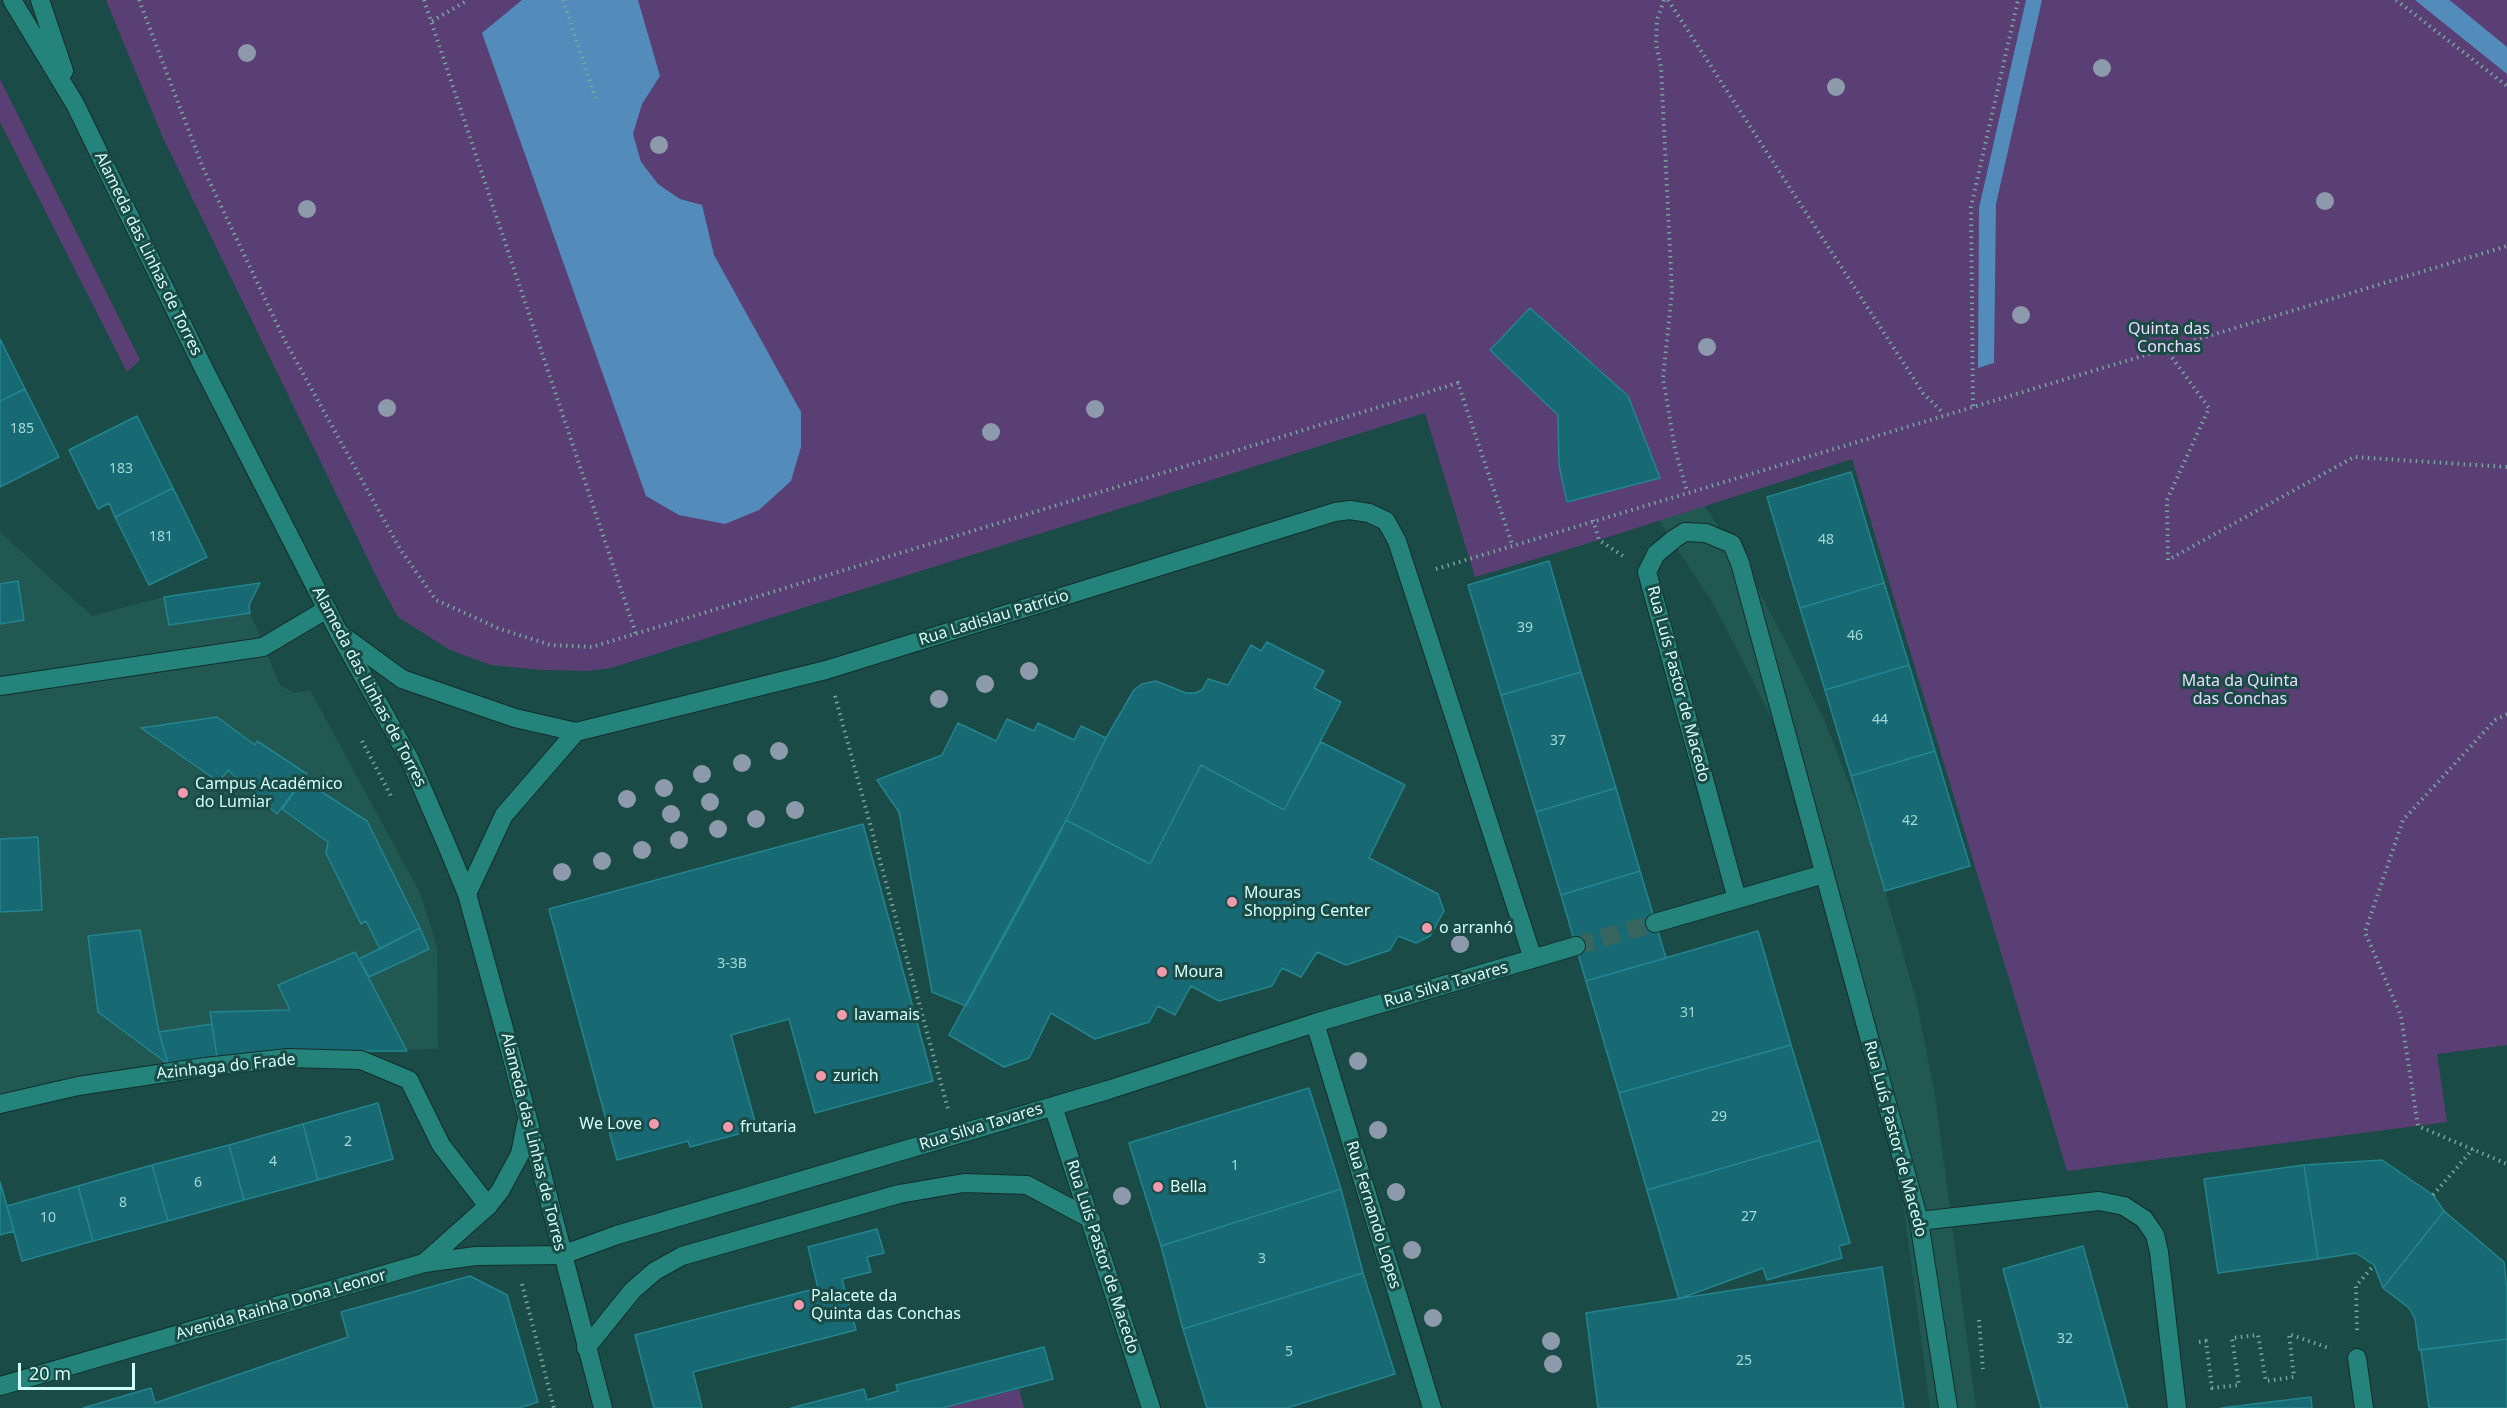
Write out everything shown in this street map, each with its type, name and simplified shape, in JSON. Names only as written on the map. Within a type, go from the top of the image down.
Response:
[{"type":"street","name":"Alameda das Linhas de Torres","points":[[12,0],[75,104],[203,367],[339,633],[410,760],[467,894],[603,1408]]},
{"type":"street","name":"Alameda das Linhas de Torres","points":[[40,0],[75,104]]},
{"type":"street","name":"Rua Ladislau Patrício","points":[[339,633],[402,679],[515,718],[576,732],[826,670],[1335,512],[1350,510],[1379,516],[1392,529],[1409,577]]},
{"type":"street","name":"Rua Luís Pastor de Macedo","points":[[1737,899],[1647,572],[1656,554],[1674,538],[1685,532],[1706,533],[1732,544],[1740,563],[1919,1221],[1948,1408]]},
{"type":"street","points":[[1409,577],[1533,959]]},
{"type":"street","points":[[0,686],[263,647],[327,609]]},
{"type":"street","points":[[467,894],[504,815],[576,732]]},
{"type":"street","points":[[1656,923],[1824,874]]},
{"type":"street","name":"Rua Silva Tavares","points":[[424,1263],[476,1256],[562,1255],[617,1235],[1108,1090],[1315,1023],[1576,946]]},
{"type":"street","name":"Rua Fernando Lopes","points":[[1315,1023],[1432,1408]]},
{"type":"street","name":"Azinhaga do Frade","points":[[0,1104],[78,1086],[205,1067],[288,1058],[361,1060],[409,1080],[441,1145],[488,1206]]},
{"type":"street","name":"Rua Luís Pastor de Macedo","points":[[1053,1106],[1151,1408]]},
{"type":"street","points":[[424,1263],[488,1206],[511,1174],[520,1154],[526,1131],[525,1111]]},
{"type":"street","points":[[586,1348],[633,1290],[655,1271],[682,1256],[899,1194],[964,1183],[1027,1185],[1091,1219]]},
{"type":"street","points":[[1919,1221],[2099,1201],[2124,1206],[2144,1219],[2155,1235],[2159,1252],[2177,1408]]},
{"type":"street","name":"Avenida Rainha Dona Leonor","points":[[0,1386],[424,1263]]},
{"type":"street","points":[[2357,1358],[2364,1408]]},
{"type":"path","points":[[139,0],[203,168],[285,341],[400,549],[436,600],[500,629],[551,645],[592,647],[1458,383],[1512,544]]},
{"type":"path","points":[[424,0],[636,634]]},
{"type":"path","points":[[432,21],[468,0]]},
{"type":"path","points":[[563,0],[596,99]]},
{"type":"path","points":[[1666,0],[1923,393],[1944,414]]},
{"type":"path","points":[[1666,0],[1658,20],[1656,44],[1661,67],[1672,292],[1663,378],[1675,449],[1687,491]]},
{"type":"path","points":[[1973,406],[1971,207],[2018,0]]},
{"type":"path","points":[[2396,0],[2507,86]]},
{"type":"path","points":[[1409,577],[1687,491],[2507,246]]},
{"type":"path","points":[[2165,348],[2209,408],[2167,500],[2168,560],[2354,457],[2507,467]]},
{"type":"path","points":[[1593,520],[1599,540],[1647,572]]},
{"type":"path","points":[[826,670],[853,755],[956,1135]]},
{"type":"path","points":[[2507,714],[2495,720],[2403,820],[2365,932],[2401,1016],[2418,1126],[2507,1164]]},
{"type":"path","points":[[359,735],[394,803]]},
{"type":"path","points":[[2433,1196],[2473,1149]]},
{"type":"path","points":[[517,1256],[554,1408]]},
{"type":"path","points":[[2169,1345],[2206,1341],[2212,1388],[2238,1385],[2232,1338],[2258,1335],[2266,1381],[2294,1377],[2289,1334],[2357,1358],[2356,1286],[2374,1265]]},
{"type":"path","points":[[1979,1320],[1983,1369]]},
{"type":"shaded area","points":[[1654,429],[1751,576],[1788,646],[1826,724],[1870,838],[1917,1003],[1935,1095],[1976,1408],[1930,1408],[1902,1193],[1871,1013],[1825,853],[1783,743],[1711,600],[1617,457]]},
{"type":"shaded area","name":"Campus Académico do Lumiar","points":[[0,532],[92,616],[164,597],[260,583],[249,605],[250,613],[280,685],[294,693],[310,690],[420,893],[437,947],[438,1049],[305,1051],[0,1095]]},
{"type":"green space","name":"Quinta das Conchas","points":[[106,0],[2507,0],[2507,1045],[2437,1054],[2447,1122],[2067,1171],[1852,459],[1475,577],[1425,413],[611,668],[588,671],[541,670],[491,665],[450,650],[398,617],[381,586],[163,138]]},
{"type":"green space","points":[[0,79],[140,360],[127,372],[0,122]]},
{"type":"green space","points":[[1019,1389],[1024,1408],[942,1408]]},
{"type":"water","points":[[522,0],[638,0],[660,76],[642,104],[633,134],[641,162],[658,184],[680,199],[702,205],[714,255],[801,412],[801,447],[791,481],[759,510],[725,524],[679,515],[646,496],[482,33]]},
{"type":"water","points":[[2026,0],[2042,0],[1996,204],[1994,363],[1978,368],[1979,208]]},
{"type":"water","points":[[2415,0],[2449,0],[2452,2],[2507,47],[2507,74]]},
{"type":"building","points":[[1530,308],[1628,396],[1660,478],[1567,502],[1559,465],[1558,415],[1490,350]]},
{"type":"building","points":[[0,339],[25,389],[0,401]]},
{"type":"building","points":[[25,389],[59,457],[0,487],[0,401]]},
{"type":"building","points":[[137,416],[173,488],[115,517],[109,503],[98,509],[69,450]]},
{"type":"building","points":[[1851,472],[1884,583],[1800,608],[1767,497]]},
{"type":"building","points":[[173,488],[207,557],[149,585],[115,517]]},
{"type":"building","points":[[1549,561],[1581,672],[1501,695],[1468,585]]},
{"type":"building","points":[[18,581],[24,620],[0,624],[0,584]]},
{"type":"building","points":[[260,583],[249,605],[250,613],[169,625],[164,597]]},
{"type":"building","points":[[1884,583],[1909,665],[1825,690],[1800,608]]},
{"type":"building","points":[[1267,642],[1324,671],[1314,688],[1341,702],[1284,810],[1201,765],[1150,864],[1066,820],[1106,738],[1134,690],[1142,684],[1156,681],[1186,693],[1202,690],[1208,679],[1228,685],[1251,645],[1261,651]]},
{"type":"building","points":[[1909,665],[1935,751],[1851,776],[1825,690]]},
{"type":"building","points":[[1581,672],[1616,788],[1536,812],[1501,695]]},
{"type":"building","points":[[217,717],[255,745],[257,741],[307,774],[277,814],[228,770],[219,782],[141,728]]},
{"type":"building","points":[[1007,719],[1034,731],[1038,723],[1074,740],[1081,726],[1106,738],[1053,847],[966,1006],[932,992],[899,812],[877,780],[942,755],[958,723],[996,741]]},
{"type":"building","name":"Mouras Shopping Center","points":[[1321,742],[1405,785],[1369,858],[1438,894],[1444,911],[1430,936],[1416,943],[1398,936],[1390,950],[1346,965],[1317,952],[1301,977],[1282,968],[1272,986],[1219,1001],[1191,986],[1175,1015],[1158,1006],[1149,1022],[1095,1039],[1051,1013],[1029,1058],[1004,1067],[949,1035],[1066,820],[1150,864],[1201,765],[1284,810]]},
{"type":"building","points":[[1935,751],[1970,866],[1885,891],[1851,776]]},
{"type":"building","points":[[303,780],[367,821],[420,928],[380,949],[366,921],[361,924],[326,853],[328,842],[282,809]]},
{"type":"building","points":[[1616,788],[1640,871],[1561,895],[1536,812]]},
{"type":"building","points":[[863,824],[933,1081],[815,1113],[789,1019],[731,1035],[757,1129],[690,1147],[688,1141],[617,1160],[549,909]]},
{"type":"building","points":[[38,837],[42,910],[0,912],[0,839]]},
{"type":"building","points":[[1640,871],[1666,958],[1586,981],[1561,895]]},
{"type":"building","points":[[420,928],[429,949],[369,977],[359,959]]},
{"type":"building","points":[[140,930],[159,1032],[168,1064],[98,1012],[88,936]]},
{"type":"building","points":[[1758,931],[1791,1045],[1619,1093],[1586,981]]},
{"type":"building","points":[[355,952],[407,1051],[305,1051],[217,1058],[210,1012],[290,1010],[278,985]]},
{"type":"building","points":[[212,1024],[217,1058],[168,1064],[159,1032]]},
{"type":"building","points":[[1791,1045],[1820,1140],[1647,1190],[1619,1093]]},
{"type":"building","points":[[1309,1088],[1341,1189],[1161,1246],[1129,1143]]},
{"type":"building","points":[[378,1103],[393,1159],[318,1180],[303,1124]]},
{"type":"building","points":[[303,1124],[318,1180],[244,1200],[229,1145]]},
{"type":"building","points":[[1820,1140],[1850,1243],[1839,1246],[1842,1258],[1767,1280],[1763,1268],[1679,1299],[1647,1190]]},
{"type":"building","points":[[229,1145],[244,1200],[168,1221],[152,1165]]},
{"type":"building","points":[[2382,1160],[2433,1195],[2444,1211],[2383,1288],[2374,1265],[2356,1253],[2318,1259],[2304,1165]]},
{"type":"building","points":[[152,1165],[168,1221],[93,1241],[78,1186]]},
{"type":"building","points":[[2304,1165],[2318,1259],[2218,1273],[2204,1179]]},
{"type":"building","points":[[0,1182],[14,1231],[0,1235]]},
{"type":"building","points":[[78,1186],[93,1241],[22,1261],[7,1206]]},
{"type":"building","points":[[1341,1189],[1363,1273],[1183,1329],[1161,1246]]},
{"type":"building","points":[[2444,1211],[2504,1262],[2507,1290],[2507,1339],[2419,1350],[2415,1319],[2409,1308],[2383,1288]]},
{"type":"building","name":"Palacete da Quinta das Conchas","points":[[877,1229],[884,1253],[867,1257],[871,1272],[842,1279],[856,1330],[693,1372],[702,1408],[654,1408],[635,1335],[818,1288],[808,1247]]},
{"type":"building","points":[[2083,1246],[2128,1408],[2041,1408],[2003,1269]]},
{"type":"building","points":[[1882,1267],[1904,1408],[1598,1408],[1586,1313]]},
{"type":"building","points":[[1363,1273],[1395,1374],[1287,1408],[1207,1408],[1183,1329]]},
{"type":"building","points":[[470,1276],[507,1295],[538,1402],[519,1408],[83,1408],[151,1388],[155,1403],[348,1337],[341,1312]]},
{"type":"building","points":[[2507,1339],[2507,1408],[2429,1408],[2421,1350]]},
{"type":"building","name":"Palacete da Quinta das Conchas","points":[[1044,1347],[1053,1379],[942,1408],[791,1408],[864,1389],[867,1400],[898,1391],[896,1385]]},
{"type":"building","points":[[2311,1397],[2312,1408],[2221,1408]]},
{"type":"tunnel","points":[[1576,946],[1655,923]]},
{"type":"place","name":"Campus Académico do Lumiar","points":[[183,793]]},
{"type":"place","name":"Mouras Shopping Center","points":[[1232,902]]},
{"type":"place","name":"o arranhó","points":[[1427,928]]},
{"type":"place","name":"Moura","points":[[1162,972]]},
{"type":"place","name":"lavamais","points":[[842,1015]]},
{"type":"place","name":"zurich","points":[[821,1076]]},
{"type":"place","name":"We Love","points":[[654,1124]]},
{"type":"place","name":"frutaria","points":[[728,1127]]},
{"type":"place","name":"Bella","points":[[1158,1187]]},
{"type":"place","name":"Palacete da Quinta das Conchas","points":[[799,1305]]},
{"type":"park label","name":"Mata da Quinta das Conchas","points":[[2240,690]]}]
